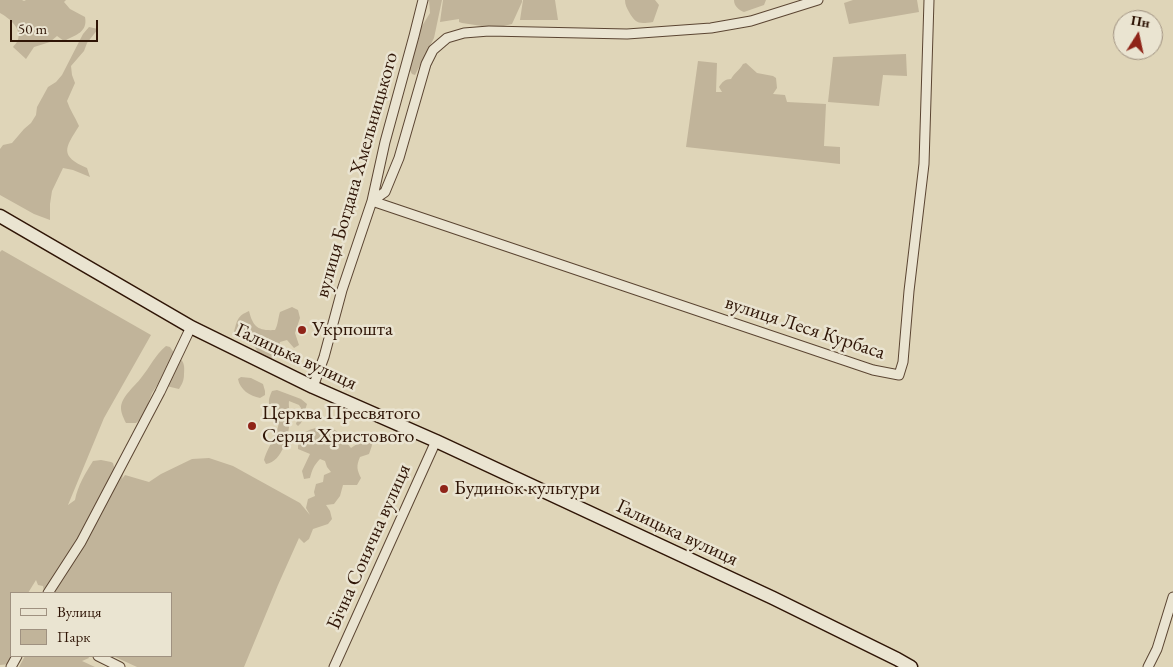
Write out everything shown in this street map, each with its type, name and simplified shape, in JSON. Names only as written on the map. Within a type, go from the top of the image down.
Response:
[{"type":"street","name":"вулиця Богдана Хмельницького","points":[[313,386],[324,357],[342,290],[372,200],[422,0]]},
{"type":"street","points":[[372,200],[386,192],[399,158],[426,64],[434,50],[447,38],[464,33],[489,31],[627,34],[711,28],[752,21],[818,0]]},
{"type":"street","name":"вулиця Леся Курбаса","points":[[372,200],[873,370],[899,375],[903,362],[924,164],[929,0]]},
{"type":"street","name":"Галицька вулиця","points":[[0,216],[191,327],[313,386],[436,441],[773,598],[911,667]]},
{"type":"street","points":[[49,592],[81,542],[160,392],[191,327]]},
{"type":"street","name":"Бічна Сонячна вулиця","points":[[334,667],[436,441]]},
{"type":"street","points":[[1148,667],[1157,649],[1173,597]]},
{"type":"street","points":[[100,657],[120,667]]},
{"type":"green space","points":[[0,0],[66,0],[64,2],[70,9],[85,17],[85,26],[77,35],[64,41],[57,36],[50,42],[34,47],[26,59],[13,47],[18,40],[18,31],[11,21],[0,13]]},
{"type":"green space","points":[[429,0],[442,0],[434,38],[415,75],[412,74],[408,67],[419,31],[430,13]]},
{"type":"green space","points":[[443,0],[522,0],[522,2],[512,24],[495,28],[462,23],[459,22],[459,19],[440,22]]},
{"type":"green space","points":[[523,0],[555,0],[558,20],[520,20]]},
{"type":"green space","points":[[625,0],[655,0],[659,5],[653,22],[641,23],[636,21],[629,12]]},
{"type":"green space","points":[[734,0],[766,0],[764,5],[744,12],[737,8]]},
{"type":"green space","points":[[853,0],[917,0],[919,12],[849,24],[844,3]]},
{"type":"green space","points":[[89,27],[98,29],[87,43],[84,51],[71,66],[75,83],[67,101],[79,126],[70,140],[67,151],[72,159],[87,168],[90,177],[63,168],[52,191],[50,220],[34,214],[0,195],[0,149],[3,145],[12,143],[31,123],[48,87],[62,75],[83,34]]},
{"type":"green space","points":[[906,54],[907,76],[883,75],[879,106],[828,102],[833,57]]},
{"type":"green space","points":[[698,61],[717,63],[716,92],[722,92],[719,87],[721,84],[725,80],[731,79],[743,64],[746,63],[757,73],[776,78],[777,88],[773,94],[785,95],[787,102],[826,104],[824,146],[840,147],[840,164],[686,147]]},
{"type":"green space","points":[[2,250],[151,335],[104,418],[68,505],[75,500],[80,484],[93,461],[101,460],[113,463],[114,467],[124,470],[122,479],[125,475],[149,482],[192,459],[209,458],[233,466],[300,503],[310,515],[306,508],[308,499],[315,496],[316,484],[323,482],[324,475],[331,472],[325,461],[320,459],[316,463],[310,478],[304,479],[302,471],[310,454],[298,449],[302,436],[309,430],[317,428],[332,429],[340,434],[351,448],[357,444],[361,436],[371,433],[372,444],[369,454],[360,457],[358,463],[361,478],[357,485],[343,485],[340,496],[334,504],[326,505],[332,519],[328,524],[313,529],[309,539],[304,543],[299,538],[244,667],[137,667],[115,657],[172,657],[172,592],[44,592],[43,586],[38,585],[36,580],[29,592],[10,592],[10,657],[13,657],[11,664],[0,665],[0,252]]},
{"type":"green space","points":[[292,307],[298,310],[300,318],[295,333],[299,345],[294,348],[287,340],[280,342],[281,355],[267,358],[257,351],[253,342],[243,341],[234,332],[240,317],[249,311],[252,321],[257,327],[264,330],[275,330],[280,312]]},
{"type":"green space","points":[[166,346],[170,347],[183,361],[184,379],[182,384],[179,389],[158,384],[152,393],[143,417],[136,423],[126,423],[121,410],[123,400]]},
{"type":"green space","points":[[241,377],[251,378],[263,384],[265,395],[260,398],[246,392],[239,383],[238,379]]},
{"type":"green space","points":[[277,390],[301,399],[307,404],[301,423],[298,426],[296,424],[301,408],[299,405],[289,401],[290,421],[284,447],[277,458],[266,464],[264,460],[279,421],[279,415],[271,407],[269,399],[272,391]]},
{"type":"green space","points":[[24,657],[88,657],[82,661],[95,667],[19,667]]},
{"type":"place","name":"Укрпошта","points":[[302,330]]},
{"type":"place","name":"Церква Пресвятого Серця Христового","points":[[252,426]]},
{"type":"place","name":"Будинок культури","points":[[444,489]]}]
